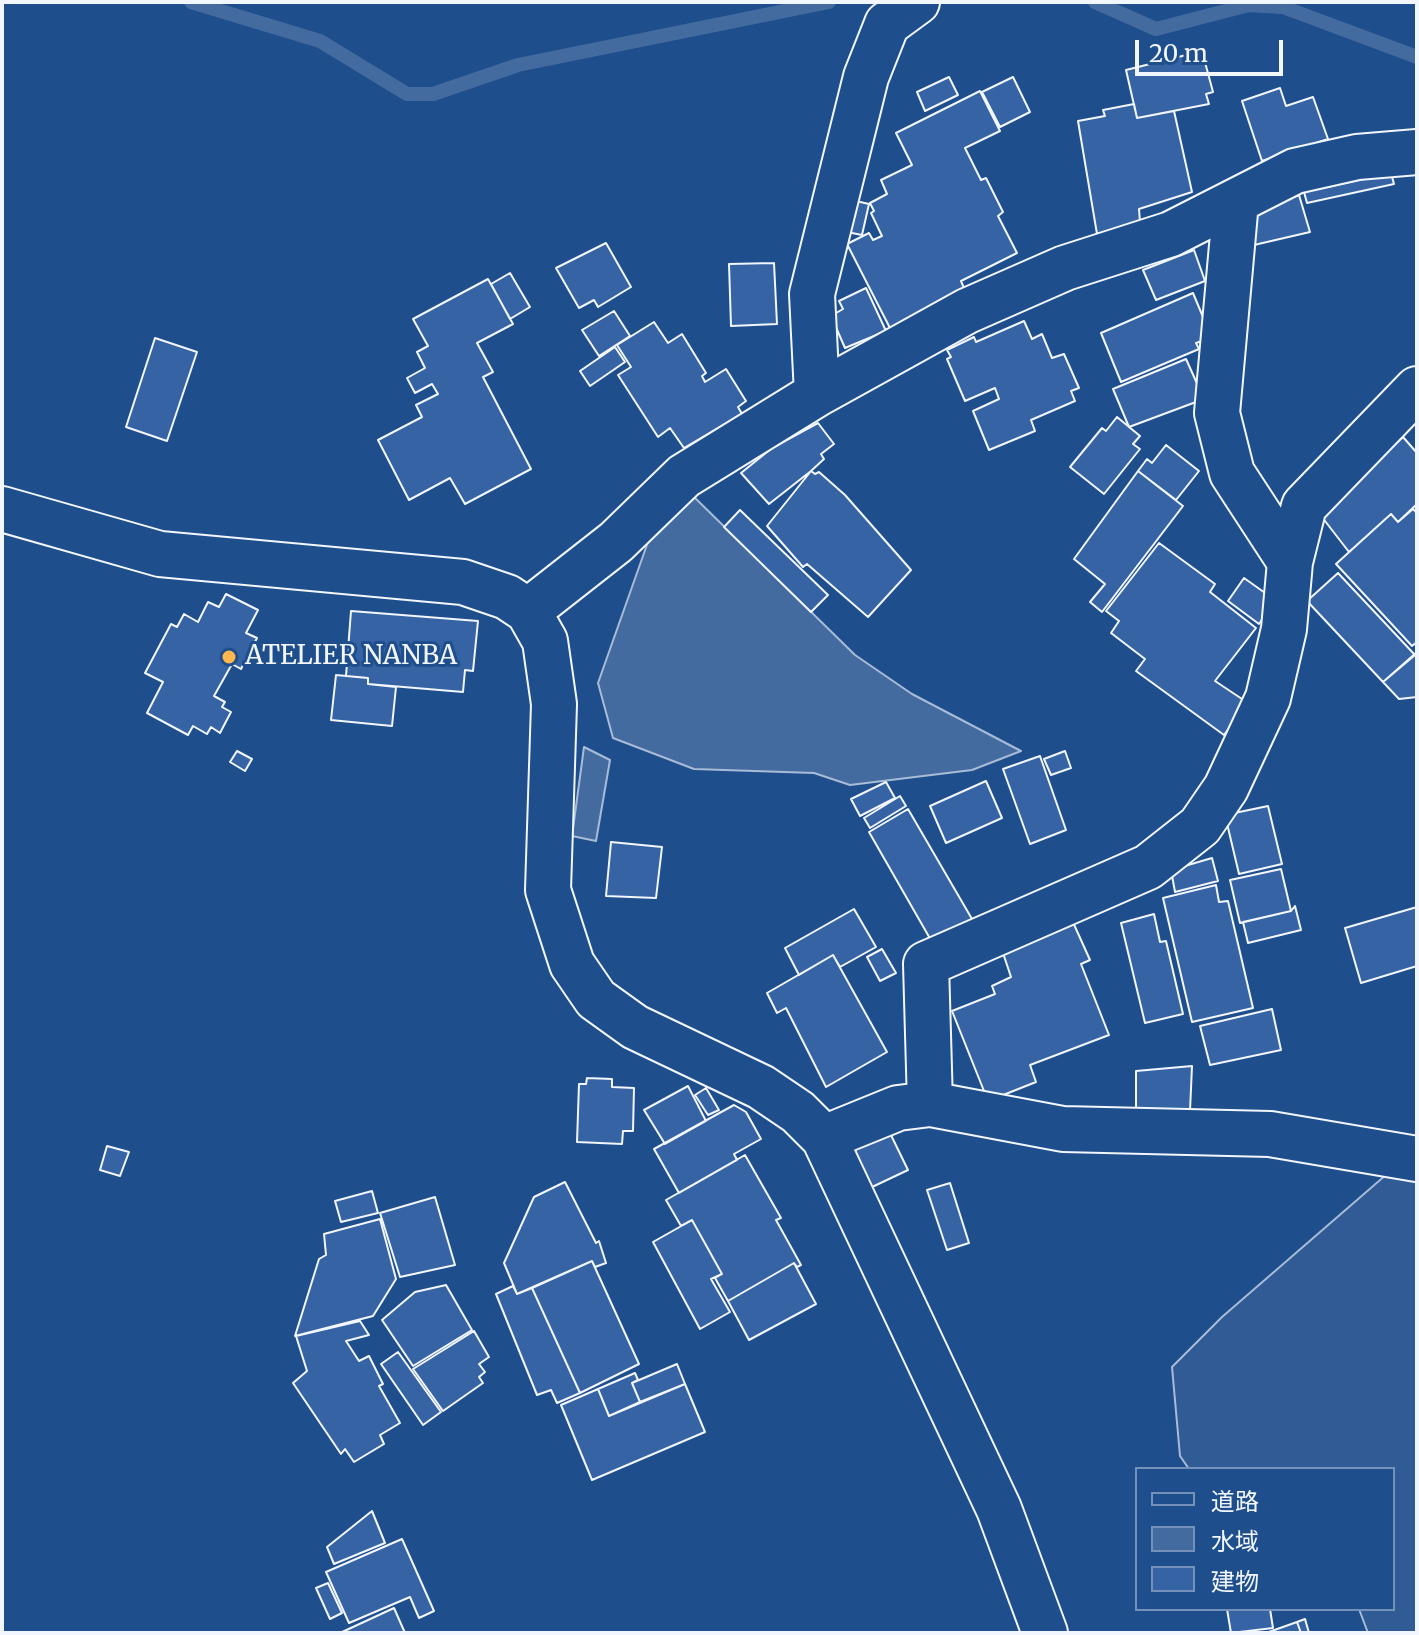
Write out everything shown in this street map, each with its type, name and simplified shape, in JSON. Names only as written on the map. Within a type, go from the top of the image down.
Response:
[{"type":"street","points":[[817,394],[812,294],[866,77],[887,24],[917,2]]},
{"type":"street","points":[[528,611],[616,542],[684,476],[817,394],[967,311],[1065,268],[1171,234],[1295,171],[1357,157],[1417,152]]},
{"type":"street","points":[[1236,201],[1217,413],[1232,473],[1290,562]]},
{"type":"street","points":[[930,1104],[926,964],[1148,867],[1200,826],[1226,788],[1268,698],[1284,629],[1290,562],[1304,506],[1417,389]]},
{"type":"street","points":[[2,509],[58,528],[160,554],[463,582],[507,597],[528,611],[545,641],[554,704],[548,890],[558,929],[572,964],[596,999],[635,1027],[761,1087],[798,1112],[824,1138],[999,1509],[1045,1633]]},
{"type":"street","points":[[824,1138],[898,1108],[930,1104],[1063,1129],[1270,1134],[1417,1159]]},
{"type":"shaded area","points":[[1417,1148],[1417,1633],[1368,1633],[1360,1611],[1395,1611],[1395,1467],[1188,1467],[1180,1456],[1172,1367],[1222,1317]]},
{"type":"water","points":[[690,493],[855,655],[912,694],[1021,751],[972,770],[850,785],[814,773],[694,769],[613,738],[598,683],[649,539]]},
{"type":"water","points":[[584,747],[610,760],[596,841],[572,836]]},
{"type":"building","points":[[1202,51],[1213,92],[1206,94],[1209,104],[1137,118],[1126,70]]},
{"type":"building","points":[[949,77],[958,95],[925,111],[917,92]]},
{"type":"building","points":[[1013,77],[1030,112],[1000,127],[982,92]]},
{"type":"building","points":[[1280,88],[1286,106],[1313,97],[1328,139],[1262,161],[1242,101]]},
{"type":"building","points":[[980,91],[1000,131],[965,148],[981,180],[986,178],[1003,212],[998,216],[1017,253],[961,281],[966,293],[891,330],[847,244],[869,233],[873,240],[882,236],[871,213],[874,211],[870,203],[887,194],[881,180],[912,165],[896,133]]},
{"type":"building","points":[[1134,104],[1137,118],[1174,111],[1192,192],[1139,209],[1140,222],[1097,234],[1078,121],[1105,116],[1103,110]]},
{"type":"building","points":[[1391,173],[1394,184],[1307,203],[1304,192]]},
{"type":"building","points":[[1299,195],[1310,232],[1254,245],[1257,209]]},
{"type":"building","points":[[856,201],[869,204],[862,235],[847,232]]},
{"type":"building","points":[[606,243],[631,287],[598,307],[594,300],[579,308],[556,268]]},
{"type":"building","points":[[1194,250],[1205,281],[1156,300],[1143,270]]},
{"type":"building","points":[[774,263],[777,324],[731,326],[729,264]]},
{"type":"building","points":[[510,273],[530,307],[510,319],[491,284]]},
{"type":"building","points":[[488,279],[513,324],[477,343],[493,372],[483,377],[531,469],[465,504],[450,478],[409,500],[378,440],[422,417],[416,405],[438,394],[432,384],[415,393],[407,378],[425,368],[417,352],[428,346],[413,319]]},
{"type":"building","points":[[866,288],[886,331],[845,348],[831,316],[843,309],[839,301]]},
{"type":"building","points":[[1193,293],[1208,329],[1205,340],[1196,343],[1199,349],[1121,382],[1101,333]]},
{"type":"building","points":[[614,311],[630,336],[599,356],[582,330]]},
{"type":"building","points":[[1024,321],[1032,339],[1042,334],[1052,358],[1064,354],[1079,388],[1071,391],[1075,401],[1031,420],[1035,431],[989,450],[973,411],[999,399],[995,388],[965,401],[947,359],[951,357],[947,350],[974,337],[976,342]]},
{"type":"building","points":[[654,322],[668,343],[682,334],[706,373],[702,376],[705,382],[726,369],[746,401],[738,407],[742,414],[684,448],[670,428],[658,437],[618,375],[631,367],[617,345]]},
{"type":"building","points":[[155,338],[197,352],[167,441],[126,427]]},
{"type":"building","points":[[615,347],[625,362],[590,386],[580,371]]},
{"type":"building","points":[[1186,359],[1204,399],[1129,427],[1113,389]]},
{"type":"building","points":[[1117,417],[1140,436],[1133,444],[1140,449],[1104,494],[1070,467],[1102,428],[1106,431]]},
{"type":"building","points":[[818,423],[834,444],[821,454],[824,459],[811,471],[769,504],[741,473],[772,448]]},
{"type":"building","points":[[1403,437],[1417,453],[1417,504],[1398,522],[1391,514],[1349,552],[1318,512]]},
{"type":"building","points":[[1166,445],[1199,471],[1176,500],[1138,471],[1147,459],[1152,463]]},
{"type":"building","points":[[811,471],[815,474],[819,472],[845,495],[911,570],[868,617],[807,564],[803,567],[767,526]]},
{"type":"building","points":[[1138,471],[1183,506],[1102,612],[1090,602],[1105,584],[1074,559]]},
{"type":"building","points":[[1413,509],[1417,513],[1417,642],[1412,646],[1336,564],[1391,514],[1398,522]]},
{"type":"building","points":[[740,510],[828,595],[811,612],[724,527]]},
{"type":"building","points":[[1159,543],[1215,584],[1210,592],[1256,628],[1215,681],[1248,703],[1224,735],[1136,671],[1145,659],[1111,633],[1119,621],[1106,611]]},
{"type":"building","points":[[1338,573],[1415,655],[1383,682],[1307,601]]},
{"type":"building","points":[[1244,578],[1275,600],[1259,624],[1228,601]]},
{"type":"building","points":[[226,594],[258,610],[246,633],[257,638],[241,669],[232,664],[214,696],[225,702],[222,707],[231,712],[220,733],[211,727],[207,734],[193,726],[188,735],[147,713],[163,682],[145,673],[171,624],[177,627],[184,614],[198,622],[208,602],[219,607]]},
{"type":"building","points":[[351,611],[478,621],[473,671],[465,670],[463,692],[368,684],[368,678],[346,676]]},
{"type":"building","points":[[1417,652],[1417,697],[1399,699],[1383,682]]},
{"type":"building","points":[[336,675],[368,678],[368,684],[396,687],[392,726],[331,720]]},
{"type":"building","points":[[237,751],[252,759],[245,771],[230,762]]},
{"type":"building","points":[[1065,751],[1071,768],[1051,775],[1044,759]]},
{"type":"building","points":[[1040,756],[1066,830],[1030,844],[1003,769]]},
{"type":"building","points":[[986,781],[1002,818],[946,843],[930,806]]},
{"type":"building","points":[[886,782],[895,798],[860,816],[851,799]]},
{"type":"building","points":[[900,796],[906,806],[870,828],[864,818]]},
{"type":"building","points":[[1268,806],[1282,864],[1239,874],[1225,815]]},
{"type":"building","points":[[908,809],[972,919],[932,942],[869,832]]},
{"type":"building","points":[[611,842],[662,847],[656,898],[606,896]]},
{"type":"building","points":[[1212,858],[1218,881],[1175,892],[1171,870]]},
{"type":"building","points":[[1281,869],[1291,911],[1240,923],[1230,880]]},
{"type":"building","points":[[1216,885],[1219,902],[1228,901],[1253,1008],[1192,1022],[1163,898]]},
{"type":"building","points":[[1295,906],[1301,930],[1248,943],[1243,922],[1291,911]]},
{"type":"building","points":[[1417,907],[1417,966],[1361,983],[1345,928]]},
{"type":"building","points":[[854,909],[876,947],[840,967],[833,955],[799,975],[785,948]]},
{"type":"building","points":[[1154,914],[1160,942],[1166,941],[1183,1014],[1145,1023],[1121,923]]},
{"type":"building","points":[[1072,920],[1090,960],[1081,964],[1109,1035],[1030,1065],[1036,1082],[988,1101],[952,1011],[995,994],[992,986],[1011,977],[1002,950]]},
{"type":"building","points":[[882,949],[896,973],[880,981],[867,957]]},
{"type":"building","points":[[833,955],[887,1052],[826,1087],[786,1008],[777,1013],[767,993]]},
{"type":"building","points":[[1272,1009],[1281,1050],[1210,1065],[1200,1026]]},
{"type":"building","points":[[1192,1066],[1190,1111],[1136,1112],[1136,1071]]},
{"type":"building","points":[[587,1078],[612,1079],[612,1087],[634,1088],[633,1131],[623,1131],[622,1144],[577,1142],[579,1084],[586,1084]]},
{"type":"building","points":[[688,1086],[706,1121],[665,1144],[644,1110]]},
{"type":"building","points":[[706,1088],[719,1110],[708,1115],[695,1095]]},
{"type":"building","points":[[734,1105],[746,1112],[761,1139],[734,1154],[737,1160],[679,1193],[654,1149]]},
{"type":"building","points":[[889,1131],[908,1170],[870,1188],[852,1149]]},
{"type":"building","points":[[107,1146],[129,1152],[120,1176],[100,1170]]},
{"type":"building","points":[[745,1155],[781,1218],[776,1220],[801,1265],[797,1267],[794,1263],[728,1301],[715,1278],[722,1274],[692,1220],[681,1226],[666,1200]]},
{"type":"building","points":[[565,1182],[596,1243],[599,1241],[606,1263],[595,1267],[592,1261],[517,1294],[504,1263],[534,1197]]},
{"type":"building","points":[[950,1183],[969,1243],[947,1250],[927,1190]]},
{"type":"building","points":[[372,1191],[378,1213],[341,1222],[335,1201]]},
{"type":"building","points":[[435,1197],[455,1265],[400,1277],[380,1213]]},
{"type":"building","points":[[380,1219],[396,1279],[373,1316],[295,1336],[319,1259],[326,1255],[324,1234]]},
{"type":"building","points":[[692,1220],[722,1274],[711,1279],[730,1312],[700,1329],[653,1242]]},
{"type":"building","points":[[592,1261],[639,1364],[580,1393],[532,1288]]},
{"type":"building","points":[[794,1263],[816,1304],[749,1340],[728,1301]]},
{"type":"building","points":[[446,1285],[472,1330],[413,1366],[382,1320],[415,1292]]},
{"type":"building","points":[[513,1286],[517,1294],[532,1288],[580,1393],[557,1403],[551,1390],[537,1395],[496,1294]]},
{"type":"building","points":[[360,1321],[369,1335],[346,1341],[359,1361],[369,1356],[383,1384],[379,1386],[400,1423],[380,1435],[384,1444],[354,1462],[345,1449],[341,1454],[293,1383],[307,1371],[296,1336]]},
{"type":"building","points":[[474,1331],[489,1357],[479,1364],[485,1372],[479,1377],[483,1383],[443,1411],[413,1369]]},
{"type":"building","points":[[398,1352],[441,1412],[423,1425],[381,1364]]},
{"type":"building","points":[[677,1364],[685,1384],[640,1402],[632,1383]]},
{"type":"building","points":[[635,1373],[638,1380],[632,1383],[640,1402],[609,1416],[598,1389]]},
{"type":"building","points":[[685,1384],[705,1432],[592,1480],[561,1405],[598,1389],[609,1416]]},
{"type":"building","points":[[372,1511],[385,1543],[334,1564],[327,1547]]},
{"type":"building","points":[[402,1539],[434,1611],[419,1618],[410,1597],[349,1623],[326,1572]]},
{"type":"building","points":[[328,1583],[342,1613],[330,1619],[316,1588]]},
{"type":"building","points":[[394,1608],[405,1633],[340,1633]]},
{"type":"building","points":[[1227,1611],[1270,1611],[1273,1628],[1231,1633]]},
{"type":"building","points":[[1305,1619],[1309,1633],[1301,1633],[1297,1622]]},
{"type":"building","points":[[1297,1622],[1301,1633],[1266,1633]]},
{"type":"waterway","points":[[191,2],[320,41],[407,94],[433,94],[518,65],[829,2]]},
{"type":"waterway","points":[[1095,2],[1156,29],[1249,5],[1283,7],[1417,57]]},
{"type":"place","name":"ATELIER NANBA","points":[[229,657]]}]
